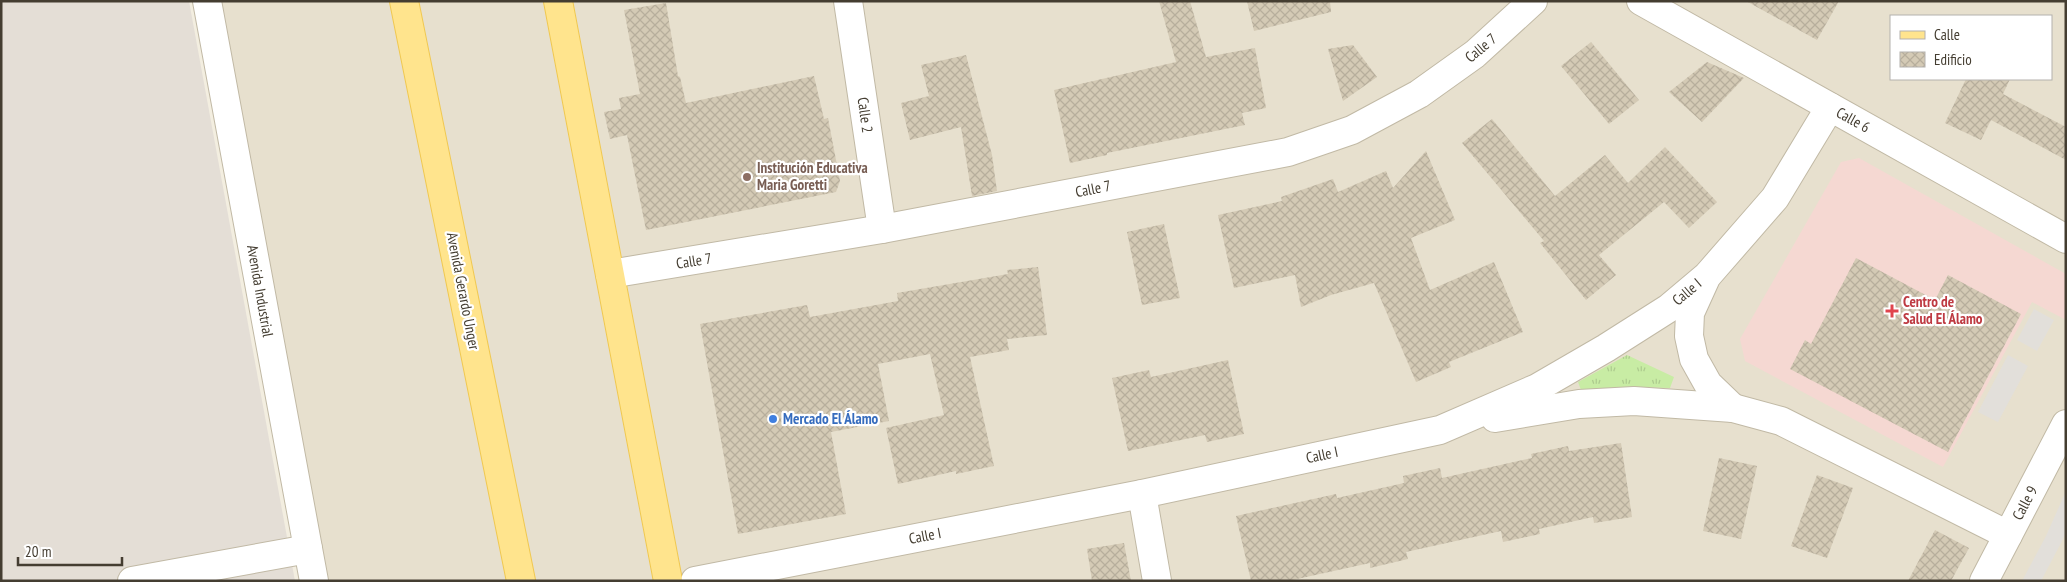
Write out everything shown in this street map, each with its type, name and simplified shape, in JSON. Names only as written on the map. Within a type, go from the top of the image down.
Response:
[{"type":"main road","name":"Avenida Gerardo Unger","points":[[404,1],[521,581]]},
{"type":"main road","points":[[558,1],[668,581]]},
{"type":"street","name":"Avenida Industrial","points":[[207,1],[314,581]]},
{"type":"street","name":"Calle 2","points":[[848,1],[882,230]]},
{"type":"street","name":"Calle 7","points":[[610,274],[882,230],[1288,152],[1352,130],[1419,94],[1467,60],[1532,1]]},
{"type":"street","name":"Calle 6","points":[[1641,1],[2066,239]]},
{"type":"street","name":"Calle I","points":[[695,581],[1142,494],[1440,430],[1537,388],[1606,348],[1669,308],[1707,276],[1775,198],[1830,107]]},
{"type":"street","points":[[1707,276],[1690,313],[1689,336],[1694,359],[1708,384],[1733,408]]},
{"type":"street","points":[[1440,430],[1528,412],[1579,404],[1634,401],[1733,408],[1781,421],[2008,535]]},
{"type":"street","name":"Calle 9","points":[[1984,581],[2066,424]]},
{"type":"street","points":[[1142,494],[1157,581]]},
{"type":"street","points":[[132,581],[308,548]]},
{"type":"shaded area","points":[[1,1],[189,1],[295,581],[1,581]]},
{"type":"shaded area","points":[[193,1],[2066,1],[2066,581],[303,581]]},
{"type":"shaded area","name":"Centro de Salud El Álamo","points":[[1859,158],[2066,274],[2066,320],[2032,302],[1943,467],[1745,361],[1740,339],[1841,162]]},
{"type":"shaded area","points":[[2034,309],[2054,320],[2037,351],[2017,340]]},
{"type":"shaded area","points":[[2008,355],[2028,366],[1998,422],[1978,412]]},
{"type":"shaded area","points":[[2066,491],[2066,532],[2061,543],[2041,581],[2022,581],[2046,536]]},
{"type":"green space","points":[[1627,355],[1674,377],[1670,388],[1627,387],[1581,390],[1578,382]]},
{"type":"building","points":[[1159,1],[1190,1],[1206,57],[1255,48],[1266,108],[1242,113],[1245,125],[1107,153],[1107,155],[1070,163],[1054,90],[1176,62]]},
{"type":"building","points":[[1247,1],[1330,1],[1331,12],[1254,31]]},
{"type":"building","points":[[1746,1],[1839,1],[1817,40]]},
{"type":"building","points":[[666,3],[678,76],[680,77],[686,103],[814,76],[824,119],[828,118],[840,181],[836,192],[646,230],[627,135],[610,139],[604,112],[621,109],[619,98],[640,94],[624,10]]},
{"type":"building","points":[[1591,42],[1639,100],[1609,124],[1561,66]]},
{"type":"building","points":[[1353,45],[1377,77],[1343,101],[1328,49]]},
{"type":"building","points":[[966,55],[992,155],[997,191],[972,196],[961,127],[910,140],[901,103],[929,96],[921,65]]},
{"type":"building","points":[[1707,62],[1744,78],[1702,122],[1669,92]]},
{"type":"building","points":[[1966,80],[2010,80],[2003,94],[2066,127],[2066,160],[1991,120],[1981,140],[1945,123]]},
{"type":"building","points":[[1492,119],[1555,196],[1605,155],[1628,183],[1665,147],[1717,202],[1689,228],[1664,202],[1599,255],[1616,275],[1586,300],[1540,243],[1544,241],[1462,143]]},
{"type":"building","points":[[1426,151],[1455,220],[1411,238],[1430,290],[1494,262],[1523,332],[1449,362],[1451,367],[1416,382],[1374,283],[1331,295],[1301,307],[1295,275],[1234,288],[1218,215],[1282,201],[1281,197],[1333,179],[1338,192],[1386,171],[1393,188]]},
{"type":"building","points":[[1164,224],[1180,298],[1142,305],[1127,232]]},
{"type":"building","points":[[1856,258],[1935,300],[1948,275],[2021,314],[1948,452],[1790,369],[1805,340],[1811,344]]},
{"type":"building","points":[[1038,267],[1047,335],[1007,339],[1009,350],[970,357],[994,466],[956,474],[956,471],[898,484],[886,428],[944,415],[930,354],[878,364],[889,421],[831,432],[846,514],[738,534],[700,324],[807,305],[810,317],[898,301],[897,293],[1008,274],[1007,270]]},
{"type":"building","points":[[1228,360],[1244,434],[1207,442],[1205,435],[1128,451],[1112,378],[1149,370],[1151,377]]},
{"type":"building","points":[[1621,443],[1632,517],[1594,523],[1593,517],[1539,529],[1540,534],[1503,542],[1501,531],[1406,552],[1408,559],[1370,568],[1370,563],[1288,581],[1251,581],[1236,516],[1336,494],[1337,498],[1404,483],[1403,476],[1440,468],[1442,478],[1532,458],[1531,454],[1568,446],[1569,451]]},
{"type":"building","points":[[1719,458],[1757,466],[1741,539],[1703,531]]},
{"type":"building","points":[[1817,475],[1853,488],[1827,558],[1791,546]]},
{"type":"building","points":[[1935,530],[1969,548],[1951,581],[1908,581]]},
{"type":"building","points":[[1124,543],[1131,581],[1092,581],[1087,549]]},
{"type":"place","name":"Institución Educativa Maria Goretti","points":[[747,177]]},
{"type":"place","name":"Centro de Salud El Álamo","points":[[1892,311]]},
{"type":"place","name":"Mercado El Álamo","points":[[773,419]]}]
